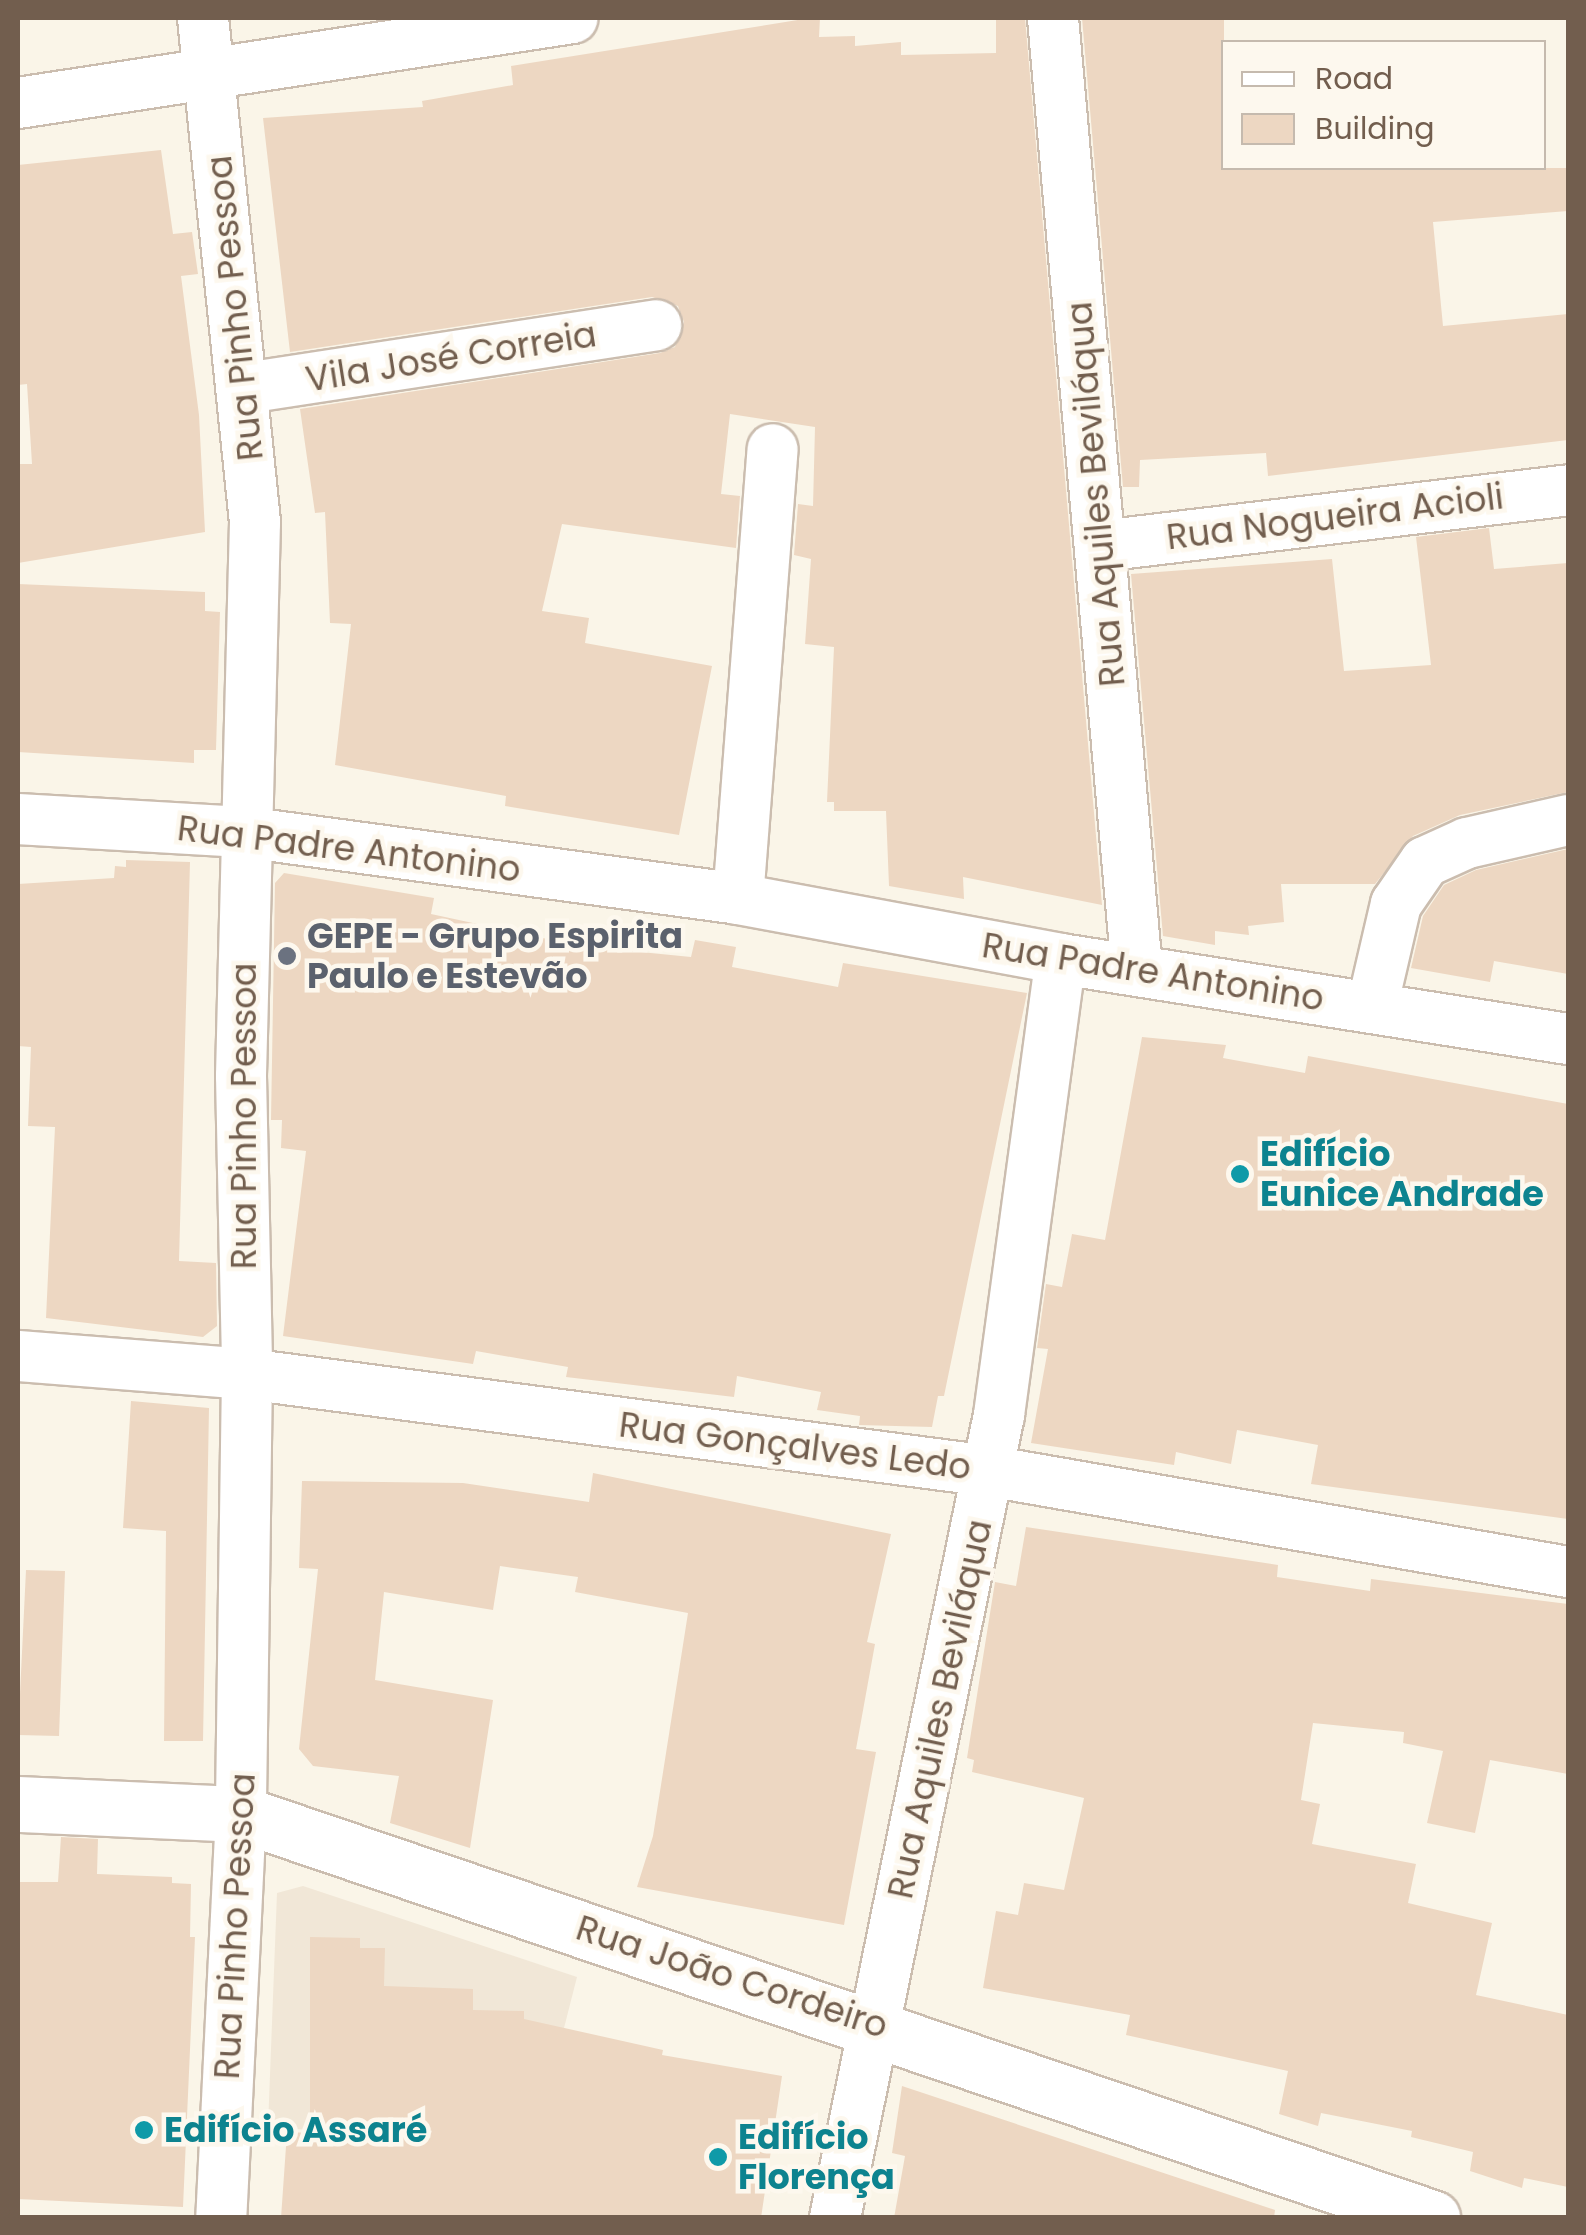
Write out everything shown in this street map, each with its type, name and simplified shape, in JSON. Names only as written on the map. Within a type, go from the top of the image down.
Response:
[{"type":"street","name":"Rua Pinho Pessoa","points":[[203,18],[246,388],[255,522],[244,832],[246,1374],[242,1814],[221,2218]]},
{"type":"street","points":[[18,103],[573,18]]},
{"type":"street","name":"Rua Aquiles Beviláqua","points":[[1053,18],[1137,970]]},
{"type":"street","name":"Vila José Correia","points":[[246,388],[656,325]]},
{"type":"street","points":[[738,899],[773,449]]},
{"type":"street","name":"Rua Nogueira Acioli","points":[[1101,546],[1568,490]]},
{"type":"street","name":"Rua Padre Antonino","points":[[18,820],[244,832],[738,899],[1061,959],[1568,1039]]},
{"type":"street","points":[[1372,1007],[1396,904],[1425,862],[1466,843],[1568,820]]},
{"type":"street","name":"Rua Aquiles Beviláqua","points":[[835,2218],[989,1471],[1061,959]]},
{"type":"street","name":"Rua Gonçalves Ledo","points":[[18,1356],[246,1374],[989,1471],[1568,1572]]},
{"type":"street","name":"Rua João Cordeiro","points":[[18,1804],[242,1814],[874,2024],[1432,2218]]},
{"type":"shaded area","points":[[303,1886],[577,1977],[534,2146],[268,2127],[277,1893]]},
{"type":"building","points":[[820,18],[819,37],[855,36],[855,46],[901,42],[901,55],[996,53],[996,18],[1025,18],[1102,905],[963,877],[964,899],[889,886],[886,811],[834,811],[834,802],[827,802],[834,647],[805,644],[811,559],[794,555],[798,504],[813,506],[815,427],[730,414],[721,494],[740,496],[736,548],[562,524],[542,611],[589,618],[585,643],[712,666],[679,835],[505,806],[506,796],[335,765],[351,624],[330,623],[325,512],[315,513],[300,409],[660,353],[675,347],[684,322],[678,306],[652,297],[290,352],[263,118],[423,107],[422,101],[513,85],[511,66]]},
{"type":"building","points":[[1082,18],[1224,18],[1221,170],[1568,168],[1568,211],[1433,222],[1443,326],[1568,314],[1568,440],[1268,476],[1266,453],[1140,460],[1139,487],[1123,487]]},
{"type":"building","points":[[161,150],[173,234],[192,232],[198,274],[181,276],[199,415],[205,532],[18,563],[18,464],[32,464],[27,384],[18,385],[18,165]]},
{"type":"building","points":[[1489,528],[1494,569],[1568,563],[1568,792],[1460,815],[1413,836],[1375,884],[1281,884],[1284,922],[1248,926],[1249,935],[1215,931],[1215,945],[1163,936],[1131,574],[1332,559],[1344,671],[1431,665],[1416,537]]},
{"type":"building","points":[[18,584],[205,592],[205,611],[220,612],[216,750],[194,750],[194,763],[18,752]]},
{"type":"building","points":[[1568,849],[1568,974],[1494,961],[1490,982],[1411,968],[1423,916],[1444,885],[1476,870]]},
{"type":"building","points":[[126,860],[190,862],[179,1261],[216,1263],[217,1326],[203,1337],[46,1318],[55,1127],[28,1126],[31,1047],[18,1046],[18,884],[114,878],[115,866],[126,867]]},
{"type":"building","points":[[284,873],[434,898],[431,914],[580,946],[691,957],[695,940],[736,947],[732,967],[838,987],[843,963],[1027,993],[944,1396],[938,1396],[932,1427],[859,1425],[860,1416],[817,1410],[821,1392],[737,1376],[734,1397],[566,1377],[568,1367],[476,1351],[473,1364],[283,1336],[306,1151],[281,1148],[282,1120],[271,1120],[275,883]]},
{"type":"building","points":[[1142,1037],[1226,1045],[1223,1058],[1305,1073],[1308,1056],[1568,1104],[1568,1519],[1311,1484],[1318,1445],[1237,1430],[1231,1464],[1176,1452],[1174,1465],[1031,1443],[1048,1349],[1037,1348],[1046,1284],[1062,1287],[1072,1234],[1105,1240]]},
{"type":"building","points":[[131,1401],[209,1408],[203,1741],[164,1741],[166,1531],[123,1528]]},
{"type":"building","points":[[593,1473],[891,1534],[867,1642],[875,1644],[856,1749],[876,1752],[844,1925],[637,1887],[653,1836],[688,1613],[575,1592],[578,1577],[500,1566],[493,1610],[384,1592],[375,1680],[493,1700],[470,1848],[390,1823],[399,1776],[313,1766],[299,1749],[318,1569],[299,1568],[302,1481],[463,1483],[589,1502]]},
{"type":"building","points":[[1026,1527],[1278,1565],[1277,1577],[1370,1591],[1371,1579],[1568,1604],[1568,1774],[1490,1760],[1475,1833],[1427,1823],[1443,1751],[1403,1743],[1404,1732],[1313,1723],[1301,1800],[1320,1804],[1312,1844],[1416,1864],[1408,1903],[1492,1923],[1476,1995],[1568,2015],[1568,2187],[1524,2178],[1522,2188],[1470,2171],[1473,2152],[1411,2137],[1412,2131],[1321,2113],[1318,2126],[1279,2114],[1288,2071],[1126,2035],[1130,2015],[983,1988],[996,1911],[1018,1915],[1024,1883],[1064,1890],[1084,1798],[972,1772],[974,1760],[967,1758],[995,1582],[1016,1586]]},
{"type":"building","points":[[26,1570],[65,1571],[59,1736],[18,1735]]},
{"type":"building","points":[[61,1837],[98,1839],[97,1874],[172,1877],[172,1883],[191,1884],[190,1937],[195,1937],[183,2207],[18,2199],[18,1882],[58,1882]]},
{"type":"building","points":[[310,1937],[360,1938],[360,1948],[385,1948],[384,1986],[473,1989],[473,2010],[524,2011],[524,2019],[663,2050],[662,2055],[782,2076],[761,2218],[281,2218],[287,2132],[310,2133]]},
{"type":"building","points":[[902,2086],[1275,2210],[1274,2218],[894,2218],[905,2156],[892,2153]]},
{"type":"place","name":"GEPE - Grupo Espirita Paulo e Estevão","points":[[287,956]]},
{"type":"place","name":"Edifício Eunice Andrade","points":[[1240,1174]]},
{"type":"place","name":"Edifício Assaré","points":[[144,2130]]},
{"type":"place","name":"Edifício Florença","points":[[718,2157]]}]
